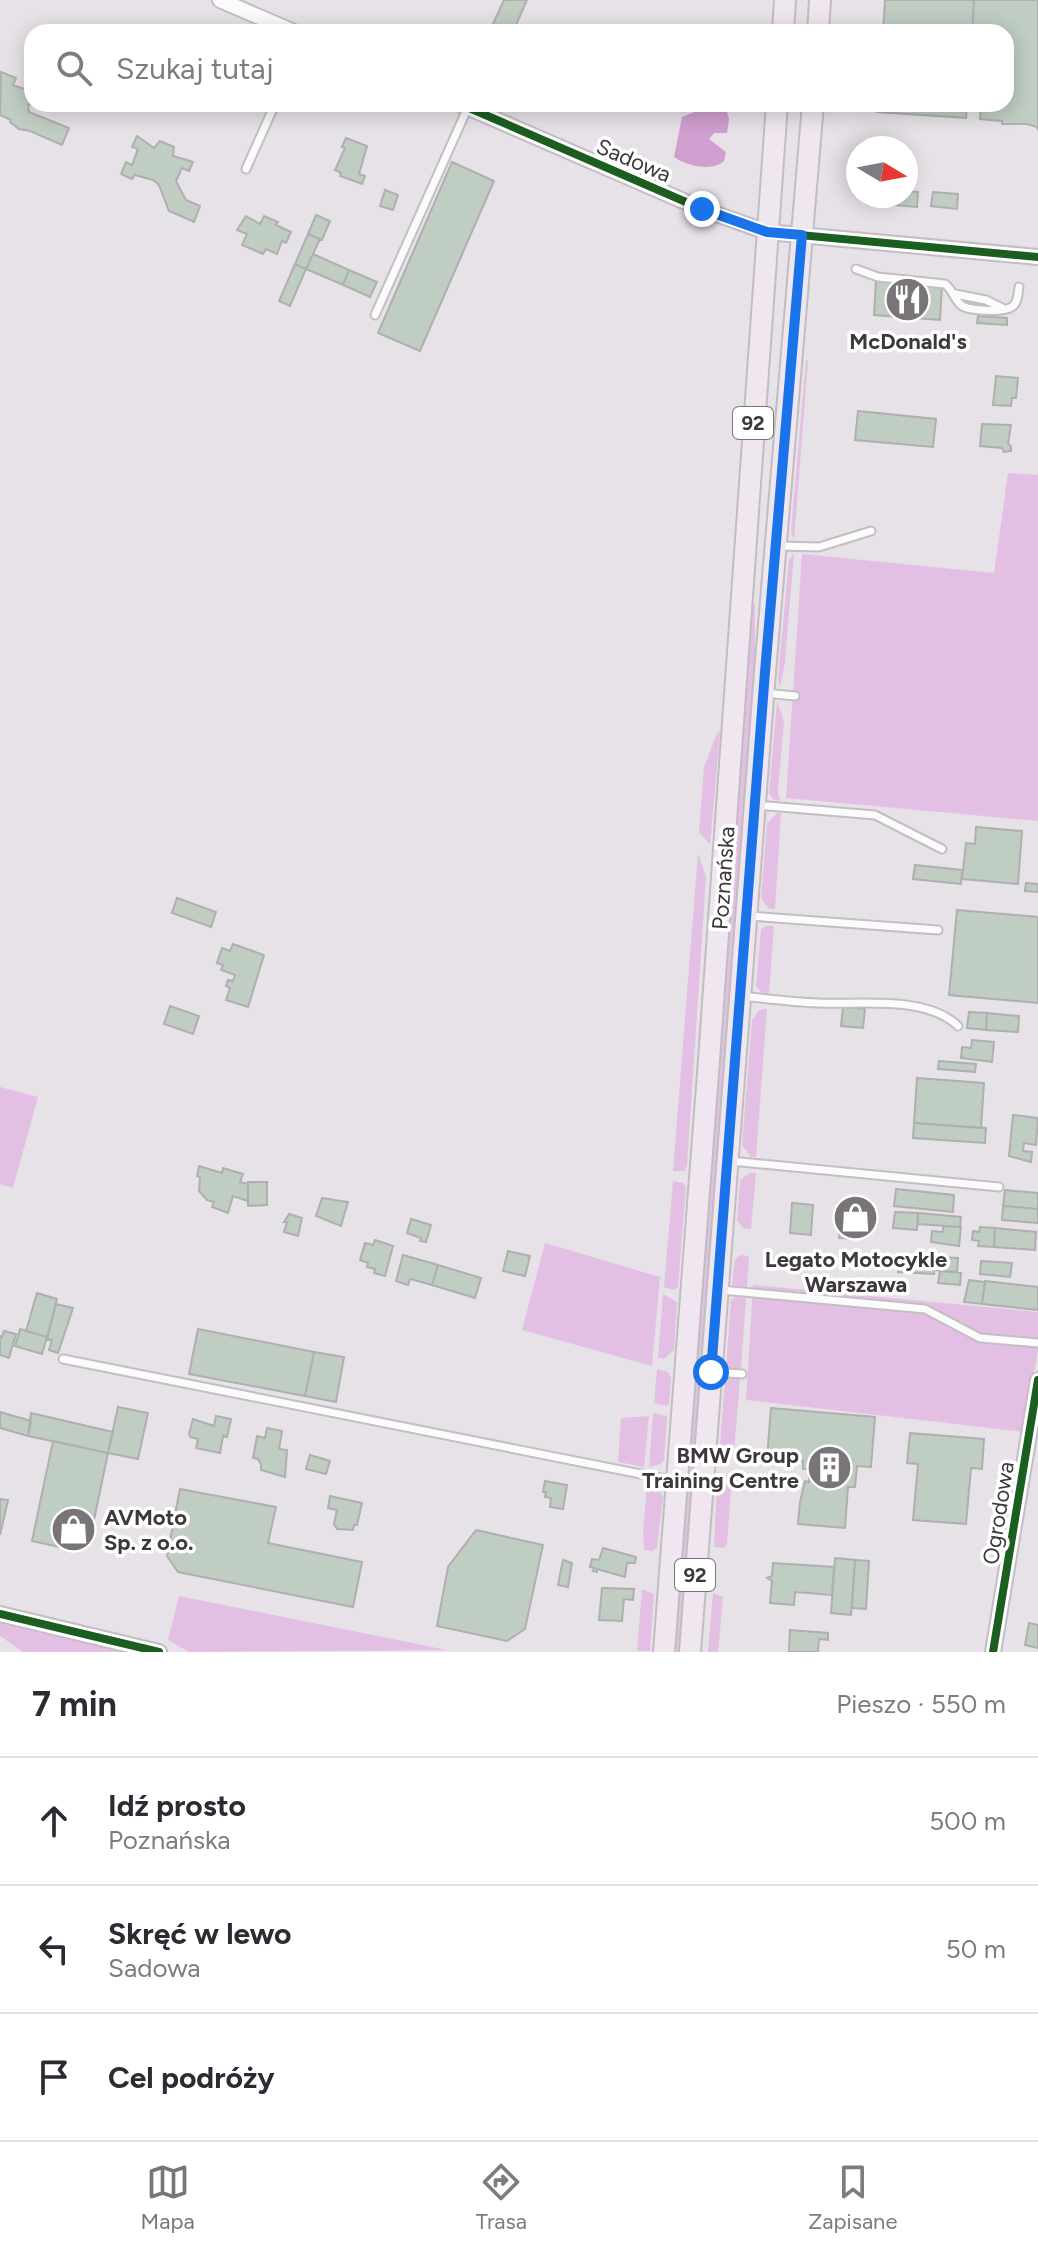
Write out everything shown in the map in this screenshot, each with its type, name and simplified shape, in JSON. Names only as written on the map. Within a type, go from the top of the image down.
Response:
[{"type":"main road","points":[[784,24],[785,0]]},
{"type":"main road","points":[[818,24],[820,0]]},
{"type":"main road","name":"Poznańska","points":[[664,1652],[741,630],[751,447],[776,112]]},
{"type":"main road","name":"Poznańska","points":[[690,1652],[763,693],[812,112]]},
{"type":"street","points":[[220,0],[276,24]]},
{"type":"street","name":"Sadowa","points":[[478,112],[702,209],[767,232],[1038,257]]},
{"type":"street","name":"Ogrodowa","points":[[993,1652],[1038,1380]]},
{"type":"street","points":[[0,1614],[159,1652]]},
{"type":"lane","points":[[246,169],[271,112]]},
{"type":"lane","points":[[375,315],[461,112]]},
{"type":"lane","points":[[856,269],[878,277],[941,282],[948,285],[961,305],[967,308],[1006,310],[1016,302],[1019,287]]},
{"type":"lane","points":[[776,545],[819,547],[871,531]]},
{"type":"lane","points":[[763,693],[795,696]]},
{"type":"lane","points":[[755,805],[875,815],[942,849]]},
{"type":"lane","points":[[746,915],[938,930]]},
{"type":"lane","points":[[740,996],[820,1004],[857,1003],[928,1009],[946,1015],[958,1026]]},
{"type":"lane","points":[[727,1161],[999,1187]]},
{"type":"lane","points":[[717,1290],[925,1309],[980,1338],[1038,1343]]},
{"type":"lane","points":[[63,1359],[677,1481]]},
{"type":"lane","points":[[711,1372],[742,1374]]},
{"type":"shaded area","points":[[694,112],[727,112],[727,133],[714,133],[709,139],[726,152],[724,161],[713,166],[699,166],[674,157],[682,117]]},
{"type":"shaded area","points":[[808,361],[794,540],[791,532]]},
{"type":"shaded area","points":[[1008,473],[1038,475],[1038,821],[786,798],[802,554],[994,573]]},
{"type":"shaded area","points":[[794,553],[780,688],[778,677],[789,560]]},
{"type":"shaded area","points":[[755,603],[755,692],[681,1652],[671,1652],[742,725],[752,606]]},
{"type":"shaded area","points":[[777,701],[784,721],[778,791],[780,801],[773,799],[769,793]]},
{"type":"shaded area","points":[[718,731],[710,845],[699,832],[704,767]]},
{"type":"shaded area","points":[[781,813],[775,909],[769,909],[761,898],[767,823]]},
{"type":"shaded area","points":[[698,853],[706,877],[687,1166],[684,1171],[673,1171]]},
{"type":"shaded area","points":[[774,926],[769,994],[762,993],[756,986],[761,929]]},
{"type":"shaded area","points":[[767,1009],[756,1157],[751,1157],[742,1145],[752,1020],[759,1010]]},
{"type":"shaded area","points":[[0,1087],[38,1097],[13,1188],[0,1184]]},
{"type":"shaded area","points":[[750,1173],[756,1173],[751,1229],[743,1228],[737,1220],[740,1180]]},
{"type":"shaded area","points":[[673,1181],[686,1187],[678,1288],[673,1290],[664,1287]]},
{"type":"shaded area","points":[[545,1243],[660,1277],[652,1366],[522,1330]]},
{"type":"shaded area","points":[[740,1255],[749,1256],[747,1287],[732,1285],[735,1260]]},
{"type":"shaded area","points":[[753,1285],[1038,1312],[1038,1349],[1024,1432],[746,1400]]},
{"type":"shaded area","points":[[663,1294],[677,1302],[674,1350],[664,1359],[658,1358]]},
{"type":"shaded area","points":[[746,1298],[741,1370],[726,1368],[731,1300]]},
{"type":"shaded area","points":[[657,1369],[668,1372],[671,1379],[669,1404],[666,1406],[654,1403]]},
{"type":"shaded area","points":[[727,1378],[740,1379],[734,1453],[726,1452],[720,1446]]},
{"type":"shaded area","points":[[653,1413],[667,1416],[664,1460],[649,1467]]},
{"type":"shaded area","points":[[649,1416],[644,1467],[618,1462],[621,1418]]},
{"type":"shaded area","points":[[732,1475],[727,1544],[724,1548],[714,1547],[717,1481]]},
{"type":"shaded area","points":[[647,1484],[656,1485],[663,1497],[657,1547],[653,1551],[644,1550]]},
{"type":"shaded area","points":[[642,1589],[654,1594],[650,1651],[637,1651]]},
{"type":"shaded area","points":[[713,1593],[723,1597],[718,1652],[708,1652]]},
{"type":"shaded area","points":[[179,1596],[446,1650],[189,1652],[168,1640]]},
{"type":"shaded area","points":[[0,1620],[126,1652],[23,1652],[0,1636]]},
{"type":"building","points":[[504,0],[527,0],[516,24],[493,24]]},
{"type":"building","points":[[885,0],[974,0],[972,24],[884,24]]},
{"type":"building","points":[[974,0],[1038,0],[1038,130],[1027,124],[1002,124],[1002,121],[980,119],[980,112],[1014,112],[1014,24],[972,24]]},
{"type":"building","points":[[1,72],[16,78],[13,85],[24,89],[24,112],[69,128],[62,145],[19,129],[11,120],[0,115]]},
{"type":"building","points":[[877,112],[966,112],[966,118]]},
{"type":"building","points":[[137,136],[154,148],[160,141],[174,147],[173,156],[193,162],[189,171],[182,168],[176,181],[186,200],[200,206],[194,222],[169,211],[159,185],[153,180],[135,175],[132,179],[121,174],[126,162],[132,165],[138,149],[132,147]]},
{"type":"building","points":[[346,138],[367,146],[359,174],[365,176],[362,184],[340,176],[341,173],[335,170]]},
{"type":"building","points":[[452,162],[494,181],[420,351],[378,333]]},
{"type":"building","points":[[385,190],[398,195],[393,210],[380,206]]},
{"type":"building","points":[[933,192],[958,194],[957,209],[931,206]]},
{"type":"building","points":[[316,215],[330,221],[322,240],[308,234]]},
{"type":"building","points":[[246,216],[260,224],[264,216],[291,232],[286,243],[282,241],[277,254],[266,249],[263,254],[242,245],[247,234],[237,230]]},
{"type":"building","points":[[308,234],[320,239],[306,269],[295,264]]},
{"type":"building","points":[[313,254],[349,270],[343,285],[306,269]]},
{"type":"building","points":[[295,264],[306,269],[290,306],[279,301]]},
{"type":"building","points":[[349,270],[377,282],[370,297],[343,285]]},
{"type":"building","name":"McDonald's","points":[[876,280],[942,286],[940,320],[874,315]]},
{"type":"building","points":[[978,316],[1007,318],[1007,325],[977,323]]},
{"type":"building","points":[[996,376],[1018,378],[1016,398],[1012,398],[1011,406],[993,405]]},
{"type":"building","points":[[858,411],[936,419],[933,447],[855,440]]},
{"type":"building","points":[[982,424],[1011,425],[1008,443],[1011,451],[980,446]]},
{"type":"building","points":[[976,827],[1022,831],[1018,884],[962,879],[966,843],[975,844]]},
{"type":"building","points":[[915,865],[962,870],[961,884],[913,879]]},
{"type":"building","points":[[1026,883],[1038,884],[1038,892],[1025,891]]},
{"type":"building","points":[[177,898],[216,912],[211,927],[172,913]]},
{"type":"building","points":[[957,910],[1038,917],[1038,1003],[949,995]]},
{"type":"building","points":[[233,944],[264,955],[248,1007],[226,1000],[230,988],[226,986],[228,980],[233,981],[235,975],[221,970],[223,965],[217,963],[222,948],[230,951]]},
{"type":"building","points":[[170,1006],[199,1016],[193,1034],[164,1024]]},
{"type":"building","points":[[843,1007],[865,1009],[863,1028],[841,1026]]},
{"type":"building","points":[[969,1012],[987,1013],[986,1030],[967,1028]]},
{"type":"building","points":[[987,1013],[1019,1016],[1018,1032],[986,1030]]},
{"type":"building","points":[[972,1040],[994,1042],[992,1062],[961,1058],[962,1047],[971,1048]]},
{"type":"building","points":[[939,1061],[976,1064],[975,1072],[938,1069]]},
{"type":"building","points":[[917,1078],[984,1083],[981,1128],[914,1123]]},
{"type":"building","points":[[1013,1115],[1038,1118],[1036,1145],[1024,1143],[1023,1151],[1032,1152],[1031,1162],[1009,1156]]},
{"type":"building","points":[[914,1123],[986,1128],[985,1143],[913,1138]]},
{"type":"building","points":[[199,1166],[222,1173],[223,1168],[243,1174],[240,1182],[248,1184],[248,1201],[233,1196],[228,1213],[212,1207],[214,1202],[207,1200],[199,1191]]},
{"type":"building","points":[[248,1182],[267,1182],[267,1205],[248,1206]]},
{"type":"building","points":[[896,1189],[954,1195],[953,1212],[894,1206]]},
{"type":"building","points":[[1005,1190],[1038,1193],[1038,1209],[1003,1206]]},
{"type":"building","points":[[322,1198],[348,1202],[341,1226],[316,1216]]},
{"type":"building","points":[[792,1203],[813,1205],[811,1235],[790,1233]]},
{"type":"building","points":[[1003,1206],[1038,1209],[1038,1223],[1002,1220]]},
{"type":"building","points":[[838,1208],[854,1209],[853,1218],[867,1219],[866,1234],[860,1233],[860,1239],[839,1238],[841,1218],[837,1218]]},
{"type":"building","points":[[895,1212],[918,1213],[917,1230],[893,1228]]},
{"type":"building","points":[[918,1213],[961,1217],[960,1227],[918,1224]]},
{"type":"building","points":[[289,1214],[302,1218],[298,1236],[284,1232],[287,1222],[284,1222]]},
{"type":"building","points":[[411,1219],[431,1225],[426,1242],[407,1233]]},
{"type":"building","points":[[943,1226],[961,1227],[959,1246],[931,1242],[932,1231],[943,1232]]},
{"type":"building","points":[[980,1227],[995,1228],[994,1247],[978,1246],[979,1241],[972,1240],[973,1231],[979,1232]]},
{"type":"building","points":[[995,1228],[1036,1232],[1035,1250],[994,1247]]},
{"type":"building","points":[[375,1240],[393,1246],[385,1276],[374,1273],[375,1269],[367,1267],[368,1263],[360,1260],[365,1243],[373,1245]]},
{"type":"building","points":[[508,1251],[530,1256],[525,1276],[503,1271]]},
{"type":"building","points":[[403,1255],[438,1265],[432,1285],[410,1279],[408,1285],[396,1281]]},
{"type":"building","points":[[900,1255],[958,1258],[957,1272],[898,1272]]},
{"type":"building","points":[[981,1261],[1012,1263],[1010,1277],[980,1274]]},
{"type":"building","points":[[438,1265],[481,1278],[475,1298],[432,1285]]},
{"type":"building","points":[[940,1271],[961,1273],[960,1285],[938,1283]]},
{"type":"building","points":[[969,1280],[985,1282],[982,1304],[964,1302]]},
{"type":"building","points":[[985,1281],[1038,1287],[1038,1310],[982,1304]]},
{"type":"building","points":[[37,1293],[57,1299],[47,1337],[26,1331]]},
{"type":"building","points":[[56,1304],[73,1308],[58,1353],[49,1350],[52,1340],[47,1339]]},
{"type":"building","points":[[20,1329],[47,1337],[42,1354],[15,1346]]},
{"type":"building","points":[[198,1329],[314,1352],[305,1396],[189,1374]]},
{"type":"building","points":[[4,1331],[16,1334],[9,1358],[0,1355],[0,1336]]},
{"type":"building","points":[[314,1352],[344,1357],[336,1402],[305,1396]]},
{"type":"building","points":[[118,1407],[148,1413],[138,1459],[108,1453]]},
{"type":"building","name":"BMW Group Training Centre","points":[[771,1408],[875,1417],[871,1467],[857,1466],[855,1487],[848,1487],[845,1528],[798,1524],[800,1502],[805,1481],[809,1482],[810,1470],[803,1469],[803,1461],[767,1458]]},
{"type":"building","points":[[0,1412],[31,1421],[28,1436],[0,1428]]},
{"type":"building","points":[[31,1413],[113,1432],[108,1453],[28,1436]]},
{"type":"building","points":[[216,1416],[231,1419],[220,1453],[196,1448],[198,1439],[189,1434],[193,1419],[214,1426]]},
{"type":"building","points":[[267,1428],[282,1431],[279,1449],[287,1450],[285,1477],[261,1470],[258,1459],[253,1458],[257,1436],[265,1438]]},
{"type":"building","points":[[910,1433],[984,1439],[982,1469],[971,1468],[966,1524],[913,1520],[918,1464],[907,1463]]},
{"type":"building","points":[[53,1441],[108,1453],[90,1539],[73,1550],[32,1541]]},
{"type":"building","points":[[310,1455],[330,1461],[326,1474],[306,1469]]},
{"type":"building","points":[[545,1481],[567,1485],[563,1509],[550,1507],[551,1498],[545,1497],[546,1492],[543,1492]]},
{"type":"building","points":[[180,1489],[276,1507],[268,1543],[362,1562],[353,1607],[178,1572],[167,1556]]},
{"type":"building","points":[[330,1496],[362,1503],[353,1530],[337,1529],[334,1524],[337,1510],[328,1508]]},
{"type":"building","points":[[0,1499],[8,1500],[0,1535]]},
{"type":"building","points":[[476,1530],[543,1545],[525,1629],[507,1641],[437,1626],[448,1567]]},
{"type":"building","points":[[603,1548],[636,1557],[635,1563],[627,1563],[625,1577],[597,1569],[597,1572],[593,1571],[594,1568],[590,1567],[592,1559],[599,1560]]},
{"type":"building","points":[[835,1558],[855,1560],[851,1615],[831,1613]]},
{"type":"building","points":[[563,1560],[572,1563],[568,1587],[558,1585]]},
{"type":"building","points":[[855,1560],[869,1561],[866,1609],[852,1608]]},
{"type":"building","points":[[773,1563],[834,1567],[832,1595],[795,1592],[794,1605],[770,1603],[772,1581],[767,1578],[772,1576]]},
{"type":"building","points":[[602,1588],[634,1589],[633,1600],[624,1599],[622,1621],[599,1620]]},
{"type":"building","points":[[1029,1623],[1038,1625],[1038,1648],[1025,1645]]},
{"type":"building","points":[[790,1630],[828,1633],[828,1640],[819,1639],[818,1652],[789,1652]]},
{"type":"cycle path","points":[[478,112],[702,209],[767,232],[1038,257]]},
{"type":"cycle path","points":[[993,1652],[1038,1380]]},
{"type":"cycle path","points":[[0,1614],[159,1652]]},
{"type":"place","name":"McDonald's","points":[[908,300]]},
{"type":"place","name":"Legato Motocykle Warszawa","points":[[856,1218]]},
{"type":"place","name":"BMW Group Training Centre","points":[[830,1468]]},
{"type":"place","name":"AVMoto Sp. z o.o.","points":[[73,1530]]},
{"type":"route","points":[[702,209],[767,232],[802,235],[711,1372]]}]
